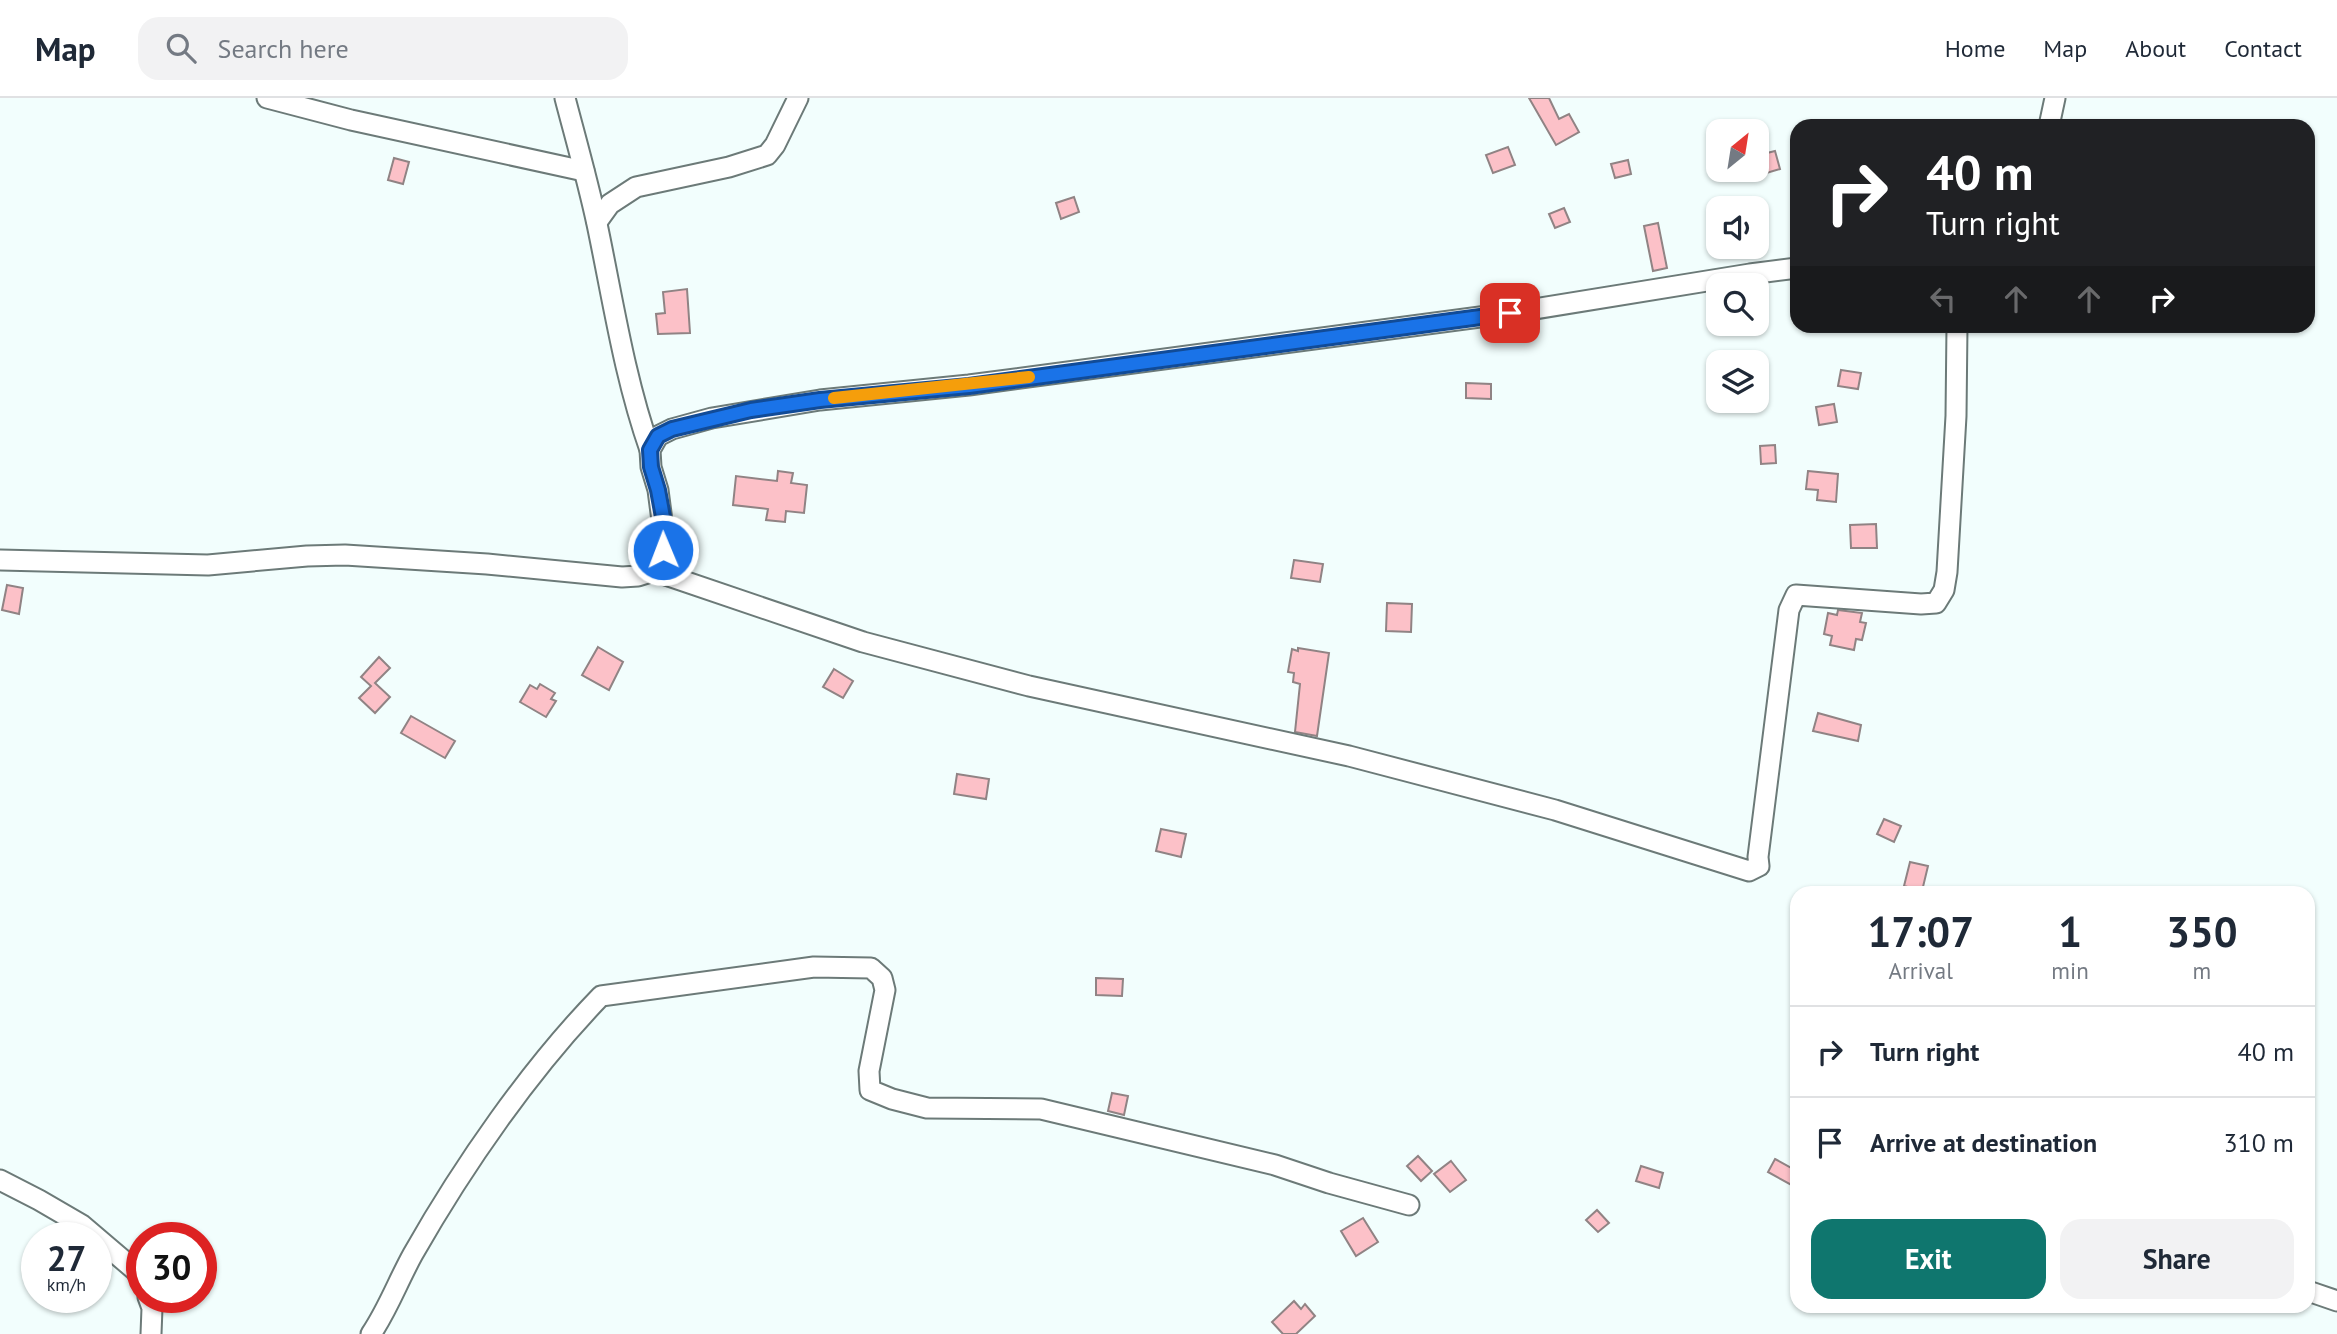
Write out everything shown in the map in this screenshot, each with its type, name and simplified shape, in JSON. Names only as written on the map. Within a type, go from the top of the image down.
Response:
[{"type":"street","points":[[267,98],[351,120],[584,171]]},
{"type":"street","points":[[565,98],[597,222],[624,362],[634,404],[650,450],[651,467],[658,490],[664,536],[663,550],[654,571]]},
{"type":"street","points":[[597,222],[610,204],[636,187],[729,167],[767,155],[775,145],[798,98]]},
{"type":"street","points":[[2050,119],[2055,98]]},
{"type":"street","points":[[650,450],[658,436],[672,429],[751,410],[820,400],[969,386],[1510,313],[1790,269]]},
{"type":"street","points":[[0,560],[208,565],[307,555],[345,555],[487,564],[611,576],[638,576],[654,571],[863,642],[1029,686],[1349,756],[1555,810],[1749,871],[1759,866],[1790,610],[1796,595],[1921,604],[1936,603],[1944,590],[1956,416],[1957,333]]},
{"type":"street","points":[[371,1334],[385,1314],[413,1255],[494,1127],[601,996],[814,967],[871,968],[882,978],[885,990],[869,1081],[870,1090],[892,1099],[927,1108],[1041,1109],[1275,1166],[1409,1205]]},
{"type":"street","points":[[0,1180],[82,1225],[126,1262]]},
{"type":"street","points":[[2315,1293],[2337,1301]]},
{"type":"street","points":[[151,1334],[152,1313]]},
{"type":"building","points":[[1529,98],[1549,98],[1559,119],[1569,114],[1579,132],[1556,145]]},
{"type":"building","points":[[1508,147],[1515,165],[1493,173],[1486,155]]},
{"type":"building","points":[[1775,151],[1780,169],[1769,172],[1769,152]]},
{"type":"building","points":[[394,158],[409,162],[403,184],[388,180]]},
{"type":"building","points":[[1628,160],[1631,174],[1615,178],[1611,164]]},
{"type":"building","points":[[1074,197],[1079,212],[1061,219],[1056,203]]},
{"type":"building","points":[[1564,208],[1570,222],[1555,228],[1549,214]]},
{"type":"building","points":[[1658,223],[1667,268],[1653,271],[1644,226]]},
{"type":"building","points":[[687,289],[690,333],[658,334],[656,314],[665,313],[663,292]]},
{"type":"building","points":[[1841,370],[1861,373],[1858,389],[1838,386]]},
{"type":"building","points":[[1466,383],[1491,384],[1491,399],[1466,398]]},
{"type":"building","points":[[1834,404],[1837,422],[1819,425],[1816,407]]},
{"type":"building","points":[[1775,445],[1776,463],[1761,464],[1760,446]]},
{"type":"building","points":[[778,471],[793,473],[791,483],[807,485],[804,513],[786,511],[785,522],[766,520],[768,509],[733,505],[736,476],[777,481]]},
{"type":"building","points":[[1808,471],[1838,474],[1836,502],[1817,500],[1818,490],[1806,489]]},
{"type":"building","points":[[1876,524],[1877,548],[1851,548],[1850,525]]},
{"type":"building","points":[[1294,560],[1323,564],[1320,582],[1291,578]]},
{"type":"building","points":[[7,585],[23,588],[19,614],[2,610]]},
{"type":"building","points":[[1387,603],[1412,604],[1411,632],[1386,631]]},
{"type":"building","points":[[1838,610],[1862,613],[1860,622],[1866,623],[1862,640],[1856,639],[1854,650],[1830,645],[1832,636],[1824,634],[1828,613],[1837,615]]},
{"type":"building","points":[[598,647],[623,662],[609,690],[582,675]]},
{"type":"building","points":[[1298,648],[1329,653],[1317,736],[1295,732],[1300,684],[1293,682],[1294,673],[1288,672],[1292,649],[1298,651]]},
{"type":"building","points":[[379,657],[390,668],[375,683],[390,697],[375,713],[359,698],[371,686],[361,677]]},
{"type":"building","points":[[834,669],[853,681],[843,698],[823,687]]},
{"type":"building","points":[[540,684],[555,693],[551,699],[556,701],[546,717],[520,702],[530,685],[537,689]]},
{"type":"building","points":[[1818,713],[1861,725],[1858,741],[1813,731]]},
{"type":"building","points":[[411,716],[455,741],[445,758],[401,733]]},
{"type":"building","points":[[957,774],[989,779],[986,799],[954,794]]},
{"type":"building","points":[[1884,819],[1901,826],[1894,842],[1877,834]]},
{"type":"building","points":[[1161,829],[1186,834],[1181,857],[1156,851]]},
{"type":"building","points":[[1910,862],[1928,866],[1923,886],[1904,886]]},
{"type":"building","points":[[1096,978],[1123,979],[1122,996],[1096,995]]},
{"type":"building","points":[[1112,1093],[1128,1096],[1124,1115],[1108,1111]]},
{"type":"building","points":[[1418,1156],[1432,1171],[1421,1181],[1407,1166]]},
{"type":"building","points":[[1775,1159],[1790,1167],[1790,1184],[1768,1172]]},
{"type":"building","points":[[1451,1161],[1466,1180],[1450,1192],[1434,1174]]},
{"type":"building","points":[[1641,1166],[1663,1173],[1659,1188],[1636,1181]]},
{"type":"building","points":[[1597,1210],[1609,1223],[1598,1232],[1586,1220]]},
{"type":"building","points":[[1363,1218],[1378,1242],[1356,1256],[1341,1231]]},
{"type":"building","points":[[1294,1301],[1301,1309],[1305,1304],[1315,1316],[1296,1334],[1283,1334],[1272,1322]]},
{"type":"slow traffic","points":[[834,398],[969,386],[1029,377]]},
{"type":"route","points":[[663,550],[663,517],[651,467],[650,450],[658,436],[672,429],[751,410],[820,400],[969,386],[1510,313]]}]
